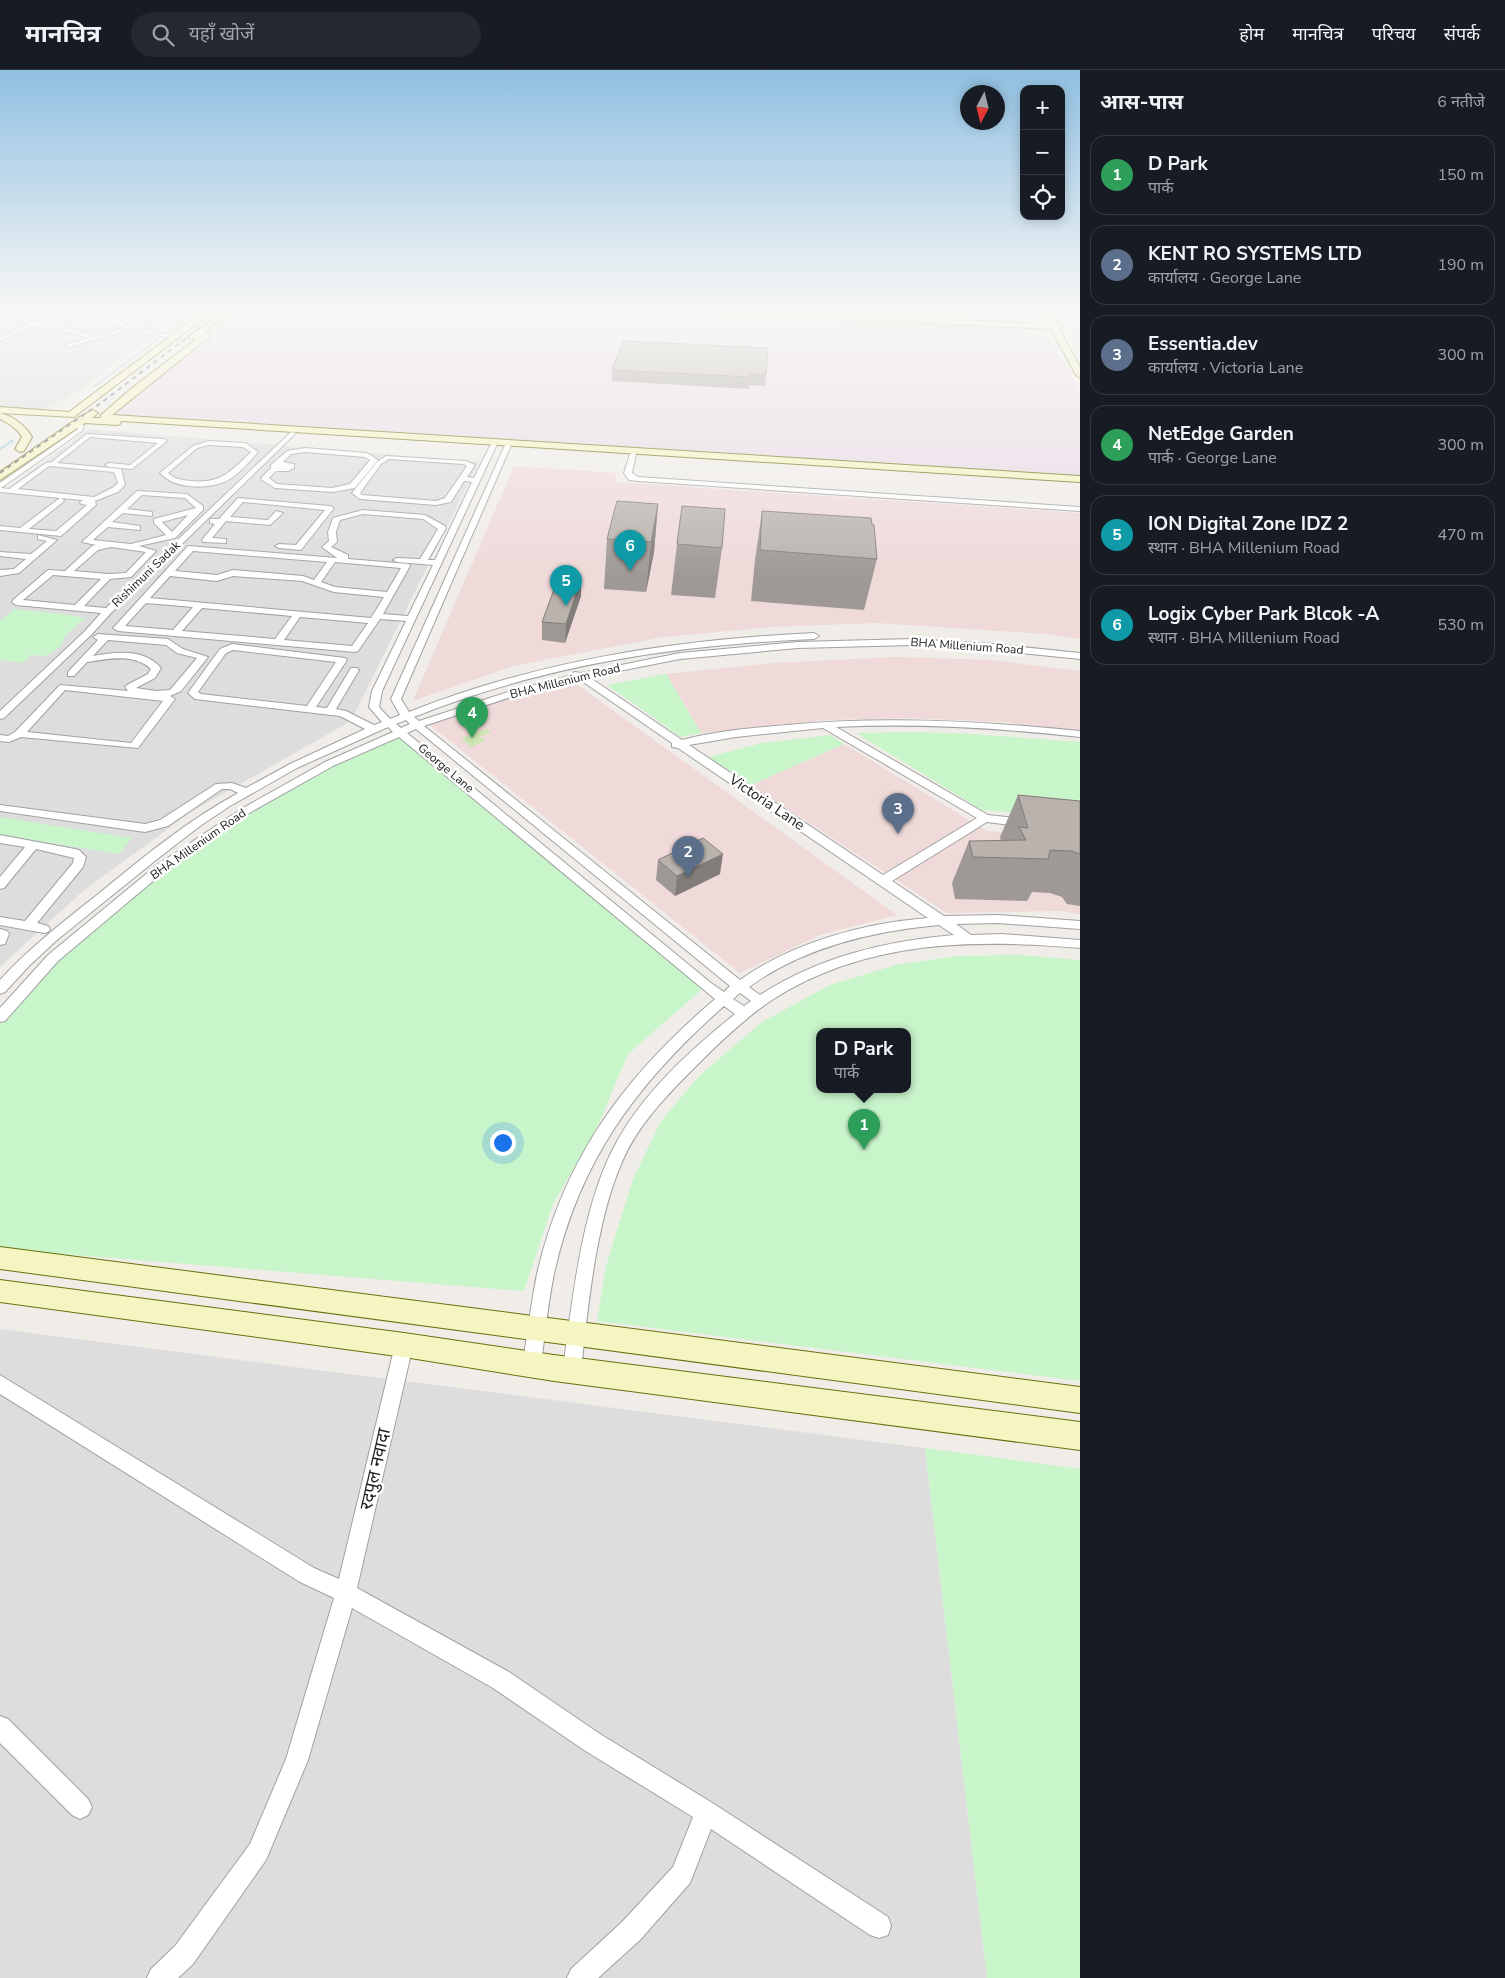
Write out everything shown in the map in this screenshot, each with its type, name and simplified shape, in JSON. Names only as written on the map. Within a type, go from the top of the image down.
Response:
[{"type":"street","points":[[0,477],[94,399]]},
{"type":"street","points":[[70,420],[107,399]]},
{"type":"street","points":[[123,399],[104,416],[106,418],[293,433],[494,444]]},
{"type":"street","points":[[36,413],[61,403]]},
{"type":"street","points":[[0,413],[70,420],[211,426],[633,454],[1080,480]]},
{"type":"street","points":[[0,413],[36,413],[70,420],[82,427],[0,486]]},
{"type":"street","points":[[0,413],[23,430],[26,437],[16,452],[35,439]]},
{"type":"street","name":"Rishimuni Sadak","points":[[2,711],[85,636],[108,611],[293,433]]},
{"type":"street","points":[[38,459],[132,467],[164,441],[89,435],[56,460]]},
{"type":"street","points":[[241,465],[255,452],[251,448],[233,443],[209,444],[195,447],[164,473],[173,481],[202,483],[228,478],[241,465],[276,466],[290,452],[305,450],[367,456],[374,460],[352,486],[332,490],[275,486],[265,478],[276,466]]},
{"type":"street","name":"George Lane","points":[[494,444],[377,691],[374,707],[389,722],[706,986],[744,1013]]},
{"type":"street","points":[[508,445],[627,449],[1080,480]]},
{"type":"street","points":[[405,715],[396,699],[508,445]]},
{"type":"street","points":[[633,454],[628,473],[632,478],[638,479],[1080,509]]},
{"type":"street","points":[[388,457],[464,462],[471,465],[462,478],[448,500],[436,503],[360,497],[356,494],[379,463],[388,457]]},
{"type":"street","points":[[0,490],[95,499],[114,490],[122,483],[118,471],[48,464],[11,491]]},
{"type":"street","points":[[462,478],[478,480]]},
{"type":"street","points":[[140,493],[187,496],[200,508],[172,536],[131,546],[86,542],[121,510],[140,493]]},
{"type":"street","points":[[0,502],[7,496],[93,503],[58,534],[0,528]]},
{"type":"street","points":[[21,530],[60,500]]},
{"type":"street","points":[[169,573],[218,578],[244,559],[298,548],[330,508],[241,500],[206,540],[235,542]]},
{"type":"street","points":[[121,510],[149,514]]},
{"type":"street","points":[[172,536],[157,521],[197,511]]},
{"type":"street","points":[[423,562],[442,528],[425,517],[363,512],[337,518],[332,532],[332,542],[326,547],[340,556],[423,562],[438,563]]},
{"type":"street","points":[[185,522],[223,520],[270,523],[278,513]]},
{"type":"street","points":[[106,524],[134,526],[136,528]]},
{"type":"street","points":[[0,533],[53,540],[13,573],[0,572]]},
{"type":"street","points":[[67,573],[98,546],[152,551],[128,575],[108,577],[51,572],[16,602],[108,611]]},
{"type":"street","points":[[244,559],[333,560],[406,566],[389,595],[375,618],[355,649],[118,628],[191,548],[244,559],[334,590],[389,595]]},
{"type":"street","points":[[0,554],[34,557]]},
{"type":"street","points":[[315,584],[333,560]]},
{"type":"street","points":[[77,608],[108,577]]},
{"type":"street","points":[[144,600],[298,614],[412,619]]},
{"type":"street","points":[[175,634],[199,606]]},
{"type":"street","points":[[278,642],[298,614]]},
{"type":"street","name":"BHA Millenium Road","points":[[0,989],[33,954],[153,856],[226,804],[310,759],[405,715],[502,684],[560,668],[674,645],[794,636],[910,634],[991,638],[1080,647]]},
{"type":"street","points":[[84,660],[127,655],[142,658],[151,662],[156,668],[152,676],[130,687],[132,690],[166,694],[178,689],[203,657],[184,654],[175,645],[168,642],[85,636]]},
{"type":"street","points":[[71,674],[106,637]]},
{"type":"street","name":"BHA Millenium Road","points":[[0,1016],[53,958],[161,868],[247,810],[329,764],[402,732],[514,693],[574,677],[680,656],[798,645],[912,642],[993,647],[1080,656]]},
{"type":"street","points":[[310,709],[342,660],[232,647],[223,651],[193,693],[198,697],[342,713],[374,729]]},
{"type":"street","name":"Victoria Lane","points":[[560,668],[960,939]]},
{"type":"street","points":[[330,711],[354,670]]},
{"type":"street","points":[[0,738],[9,739],[19,734],[63,687],[170,699],[134,746],[19,734]]},
{"type":"street","name":"George Lane","points":[[405,715],[740,987],[760,1001]]},
{"type":"street","points":[[675,746],[697,739],[744,732],[825,724],[907,721],[951,722],[1080,734]]},
{"type":"street","points":[[825,724],[985,818],[1041,825]]},
{"type":"street","name":"Victoria Lane","points":[[675,746],[883,881],[934,921]]},
{"type":"street","points":[[0,808],[145,828],[164,823],[220,786],[232,786],[248,792]]},
{"type":"street","points":[[883,881],[985,818]]},
{"type":"street","points":[[0,839],[75,852],[80,858],[79,864],[28,926]]},
{"type":"street","points":[[0,885],[33,845]]},
{"type":"street","points":[[532,1364],[548,1262],[566,1210],[594,1148],[607,1124],[660,1060],[710,1010],[759,973],[791,957],[832,941],[902,925],[934,921],[1003,919],[1080,925]]},
{"type":"street","points":[[0,921],[44,928]]},
{"type":"street","points":[[1062,923],[1073,943]]},
{"type":"street","points":[[0,933],[3,934],[0,941]]},
{"type":"street","points":[[572,1370],[576,1334],[596,1218],[606,1183],[620,1149],[647,1108],[726,1028],[760,1001],[779,989],[830,963],[873,951],[917,943],[960,939],[1073,943]]},
{"type":"street","points":[[0,1258],[1080,1400]]},
{"type":"street","points":[[0,1291],[404,1345],[572,1370],[1080,1436]]},
{"type":"street","name":"रदपुल नवादा","points":[[160,1978],[184,1955],[258,1852],[297,1760],[346,1593],[404,1345]]},
{"type":"street","points":[[0,1384],[307,1575],[346,1593],[501,1680],[592,1742],[706,1812],[879,1926]]},
{"type":"street","points":[[0,1727],[80,1807]]},
{"type":"street","points":[[580,1978],[631,1931],[682,1875],[706,1812]]},
{"type":"shaded area","points":[[0,399],[64,399],[37,411],[0,408]]},
{"type":"shaded area","points":[[123,399],[1080,399],[1080,477],[104,414]]},
{"type":"shaded area","points":[[89,429],[479,462],[351,721],[191,812],[83,891],[0,967],[0,493]]},
{"type":"shaded area","points":[[514,466],[616,473],[615,482],[1080,513],[1080,639],[1046,634],[876,623],[771,627],[663,637],[513,666],[413,701]]},
{"type":"shaded area","points":[[896,657],[990,660],[1080,671],[1080,731],[1004,722],[907,718],[826,720],[701,733],[666,674],[774,663]]},
{"type":"shaded area","points":[[562,680],[575,683],[897,915],[820,935],[740,973],[426,722]]},
{"type":"shaded area","points":[[844,744],[987,831],[1077,839],[1080,837],[1080,914],[1060,911],[947,913],[751,785]]},
{"type":"shaded area","points":[[0,1329],[925,1448],[987,1978],[0,1978]]},
{"type":"green space","points":[[14,609],[85,618],[66,635],[61,646],[47,656],[31,655],[23,663],[0,660],[0,621]]},
{"type":"green space","points":[[666,674],[701,733],[681,737],[607,685]]},
{"type":"green space","points":[[486,729],[491,732],[480,737],[485,741],[471,747],[461,738]]},
{"type":"green space","points":[[402,732],[706,986],[628,1054],[596,1130],[553,1204],[524,1291],[0,1249],[0,1017],[66,947],[136,889],[233,819],[317,771]]},
{"type":"green space","points":[[856,733],[974,734],[1080,742],[1080,804],[1061,816],[982,810]]},
{"type":"green space","points":[[830,735],[844,744],[751,785],[709,757],[762,743]]},
{"type":"green space","points":[[0,817],[132,838],[119,854],[0,835]]},
{"type":"green space","points":[[1019,955],[1080,960],[1080,1381],[597,1321],[606,1266],[633,1179],[661,1121],[700,1075],[762,1022],[830,985],[896,965],[956,956]]},
{"type":"green space","points":[[925,1448],[1080,1469],[1080,1978],[987,1978]]},
{"type":"building","points":[[617,501],[658,504],[651,542],[607,539]]},
{"type":"building","points":[[682,506],[725,509],[722,548],[677,544]]},
{"type":"building","points":[[762,511],[871,518],[874,525],[877,559],[760,550]]},
{"type":"building","points":[[559,576],[581,578],[566,624],[542,622]]},
{"type":"building","points":[[1018,795],[1080,801],[1080,854],[1071,851],[1050,850],[1048,859],[973,857],[969,841],[1026,840],[1019,827],[1028,828]]},
{"type":"building","points":[[703,838],[723,854],[677,876],[658,860]]},
{"type":"waterway","points":[[0,449],[12,441]]},
{"type":"railway","points":[[0,473],[106,399]]},
{"type":"place","name":"Logix Cyber Park Blcok -A","points":[[630,571]]},
{"type":"place","name":"ION Digital Zone IDZ 2","points":[[566,606]]},
{"type":"place","name":"NetEdge Garden","points":[[472,738]]},
{"type":"place","name":"Essentia.dev","points":[[898,834]]},
{"type":"place","name":"KENT RO SYSTEMS LTD","points":[[688,877]]},
{"type":"place","name":"D Park","points":[[864,1150]]}]
